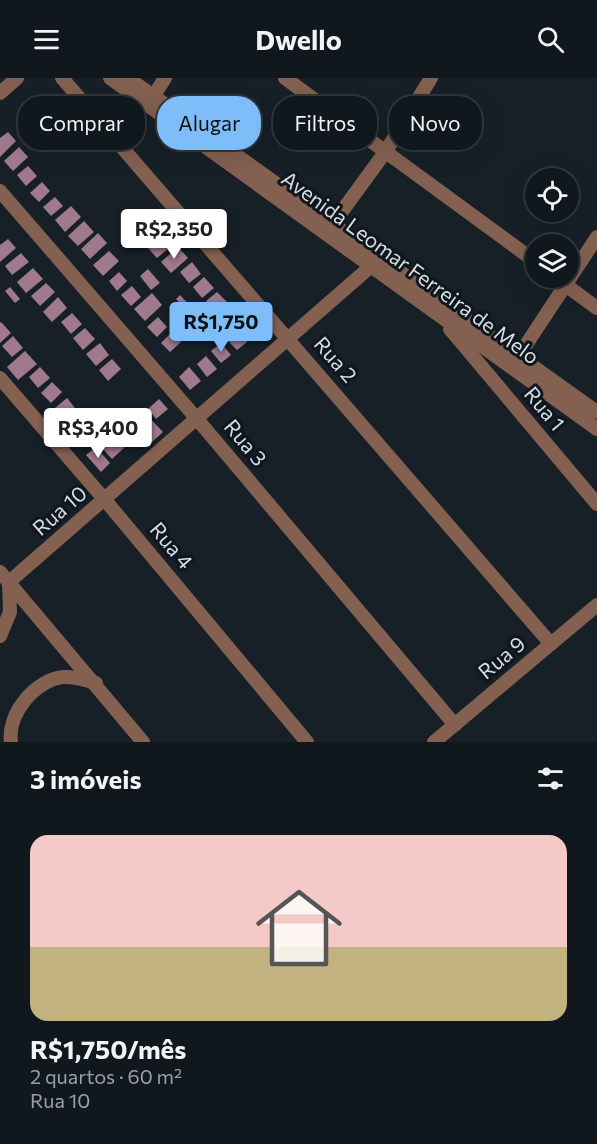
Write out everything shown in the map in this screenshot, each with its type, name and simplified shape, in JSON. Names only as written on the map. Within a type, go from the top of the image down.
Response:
[{"type":"street","points":[[0,93],[17,78]]},
{"type":"street","name":"Rua 2","points":[[62,78],[290,339],[551,644]]},
{"type":"street","name":"Avenida Leomar Ferreira de Melo","points":[[110,78],[151,101],[376,262],[597,412]]},
{"type":"street","name":"Avenida Leomar Ferreira de Melo","points":[[128,78],[151,101]]},
{"type":"street","points":[[151,101],[165,78]]},
{"type":"street","points":[[285,78],[525,254]]},
{"type":"street","points":[[329,229],[386,151],[431,78]]},
{"type":"street","name":"Rua 3","points":[[0,191],[197,419],[455,725]]},
{"type":"street","points":[[579,260],[597,237]]},
{"type":"street","name":"Rua 10","points":[[5,577],[105,500],[376,262]]},
{"type":"street","name":"Avenida Leomar Ferreira de Melo","points":[[376,262],[437,313],[597,429]]},
{"type":"street","points":[[518,357],[558,288]]},
{"type":"street","points":[[569,288],[597,308]]},
{"type":"street","name":"Rua 1","points":[[437,313],[597,504]]},
{"type":"street","name":"Rua 4","points":[[0,378],[307,742]]},
{"type":"street","points":[[0,636],[10,612],[5,577]]},
{"type":"street","points":[[5,577],[143,742]]},
{"type":"street","name":"Rua 9","points":[[434,742],[597,606]]},
{"type":"street","points":[[11,742],[11,729],[16,715],[34,691],[62,677],[96,683]]},
{"type":"building","points":[[8,132],[16,141],[0,157],[0,138]]},
{"type":"building","points":[[18,148],[28,157],[13,171],[4,161]]},
{"type":"building","points":[[28,166],[37,176],[26,186],[17,175]]},
{"type":"building","points":[[42,182],[50,191],[39,202],[30,193]]},
{"type":"building","points":[[55,197],[63,206],[51,216],[43,207]]},
{"type":"building","points":[[71,206],[81,217],[65,232],[55,220]]},
{"type":"building","points":[[84,221],[94,232],[78,246],[68,236]]},
{"type":"building","points":[[165,232],[175,243],[157,258],[147,247]]},
{"type":"building","points":[[98,233],[107,243],[90,259],[81,249]]},
{"type":"building","points":[[8,239],[16,248],[0,262],[0,245]]},
{"type":"building","points":[[178,247],[188,258],[171,273],[161,262]]},
{"type":"building","points":[[109,251],[119,261],[103,276],[93,265]]},
{"type":"building","points":[[21,253],[29,262],[12,275],[5,266]]},
{"type":"building","points":[[192,262],[201,274],[189,283],[180,272]]},
{"type":"building","points":[[33,268],[43,279],[26,293],[17,282]]},
{"type":"building","points":[[148,269],[160,283],[151,290],[140,276]]},
{"type":"building","points":[[119,272],[127,281],[117,291],[109,281]]},
{"type":"building","points":[[204,277],[214,288],[202,298],[193,287]]},
{"type":"building","points":[[46,283],[55,292],[40,306],[31,296]]},
{"type":"building","points":[[132,286],[141,297],[131,306],[121,295]]},
{"type":"building","points":[[10,287],[20,299],[15,303],[5,291]]},
{"type":"building","points":[[217,292],[228,303],[217,313],[206,301]]},
{"type":"building","points":[[152,293],[162,305],[145,321],[134,309]]},
{"type":"building","points":[[180,295],[192,308],[187,312],[176,299]]},
{"type":"building","points":[[58,297],[67,308],[52,322],[43,312]]},
{"type":"building","points":[[72,313],[82,324],[71,334],[61,322]]},
{"type":"building","points":[[248,314],[262,329],[252,337],[239,322]]},
{"type":"building","points":[[158,317],[167,327],[157,337],[147,327]]},
{"type":"building","points":[[0,323],[11,333],[0,343]]},
{"type":"building","points":[[85,328],[95,339],[83,350],[73,338]]},
{"type":"building","points":[[236,330],[247,342],[237,350],[226,339]]},
{"type":"building","points":[[172,332],[181,342],[170,352],[161,343]]},
{"type":"building","points":[[13,336],[23,348],[12,357],[2,346]]},
{"type":"building","points":[[100,343],[109,355],[96,366],[86,354]]},
{"type":"building","points":[[221,343],[231,355],[221,363],[211,351]]},
{"type":"building","points":[[25,351],[37,364],[18,380],[7,367]]},
{"type":"building","points":[[206,356],[217,369],[207,377],[197,364]]},
{"type":"building","points":[[112,359],[121,369],[108,381],[99,370]]},
{"type":"building","points":[[40,367],[50,378],[38,388],[29,377]]},
{"type":"building","points":[[189,367],[201,381],[190,390],[179,377]]},
{"type":"building","points":[[52,382],[62,392],[51,403],[41,393]]},
{"type":"building","points":[[67,398],[75,408],[64,418],[55,408]]},
{"type":"building","points":[[159,399],[168,409],[156,419],[148,409]]},
{"type":"building","points":[[145,413],[163,432],[152,442],[134,423]]},
{"type":"building","points":[[81,414],[90,423],[79,433],[70,424]]},
{"type":"building","points":[[129,424],[139,436],[129,445],[119,432]]},
{"type":"building","points":[[114,438],[124,448],[112,459],[102,448]]},
{"type":"building","points":[[96,447],[110,463],[101,472],[86,455]]}]
